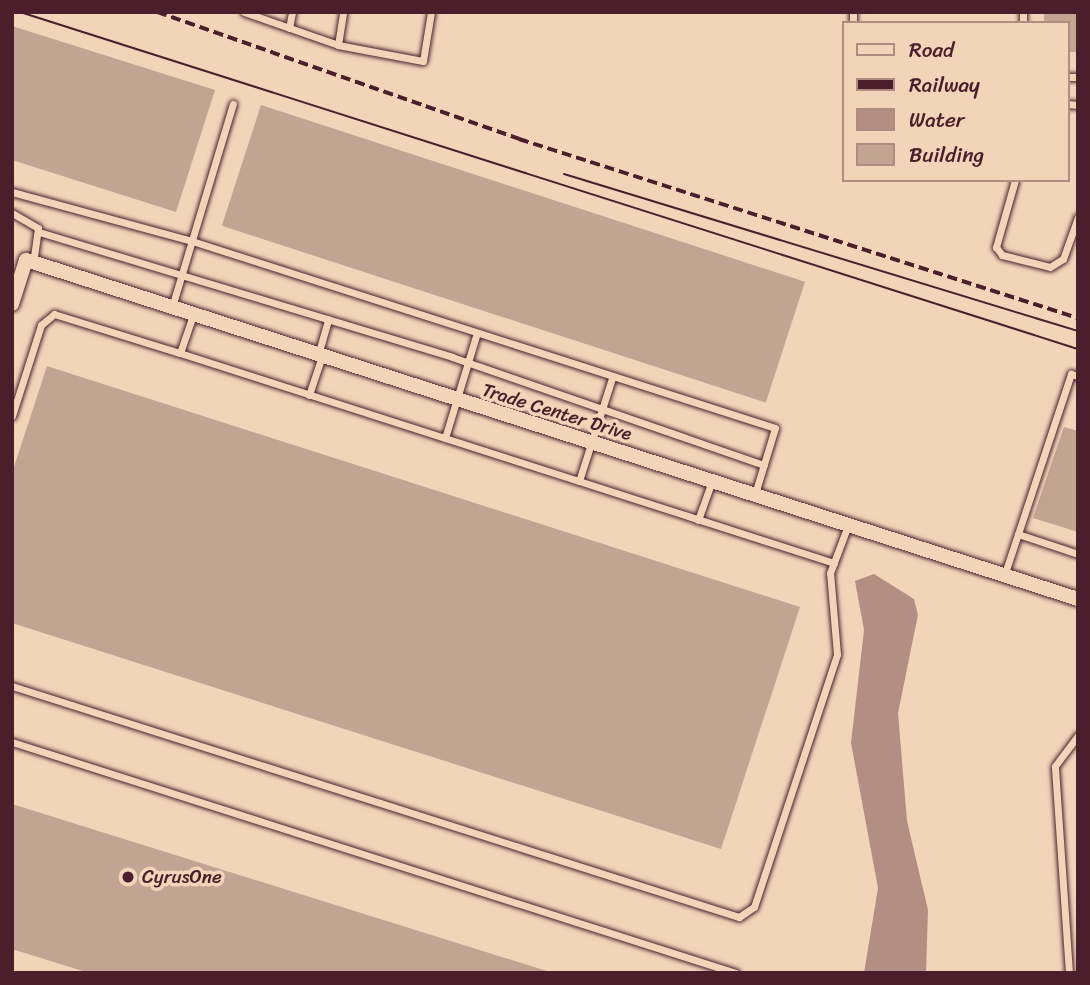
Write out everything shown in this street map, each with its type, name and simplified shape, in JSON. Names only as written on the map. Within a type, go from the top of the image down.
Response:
[{"type":"street","points":[[12,304],[24,264]]},
{"type":"street","name":"Trade Center Drive","points":[[24,264],[193,314],[1078,599]]},
{"type":"lane","points":[[244,12],[338,45],[423,61],[431,12]]},
{"type":"lane","points":[[289,29],[292,12]]},
{"type":"lane","points":[[338,45],[343,12]]},
{"type":"lane","points":[[172,308],[233,104]]},
{"type":"lane","points":[[1014,182],[996,247],[1002,255],[1050,267],[1063,259],[1078,217]]},
{"type":"lane","points":[[12,192],[192,241],[476,336],[775,428],[755,494]]},
{"type":"lane","points":[[12,213],[31,219],[39,232],[467,363],[764,465]]},
{"type":"lane","points":[[24,264],[39,232]]},
{"type":"lane","points":[[12,416],[41,325],[54,314],[834,563]]},
{"type":"lane","points":[[180,353],[193,314]]},
{"type":"lane","points":[[309,395],[328,319]]},
{"type":"lane","points":[[445,438],[476,336]]},
{"type":"lane","points":[[1004,576],[1071,374],[1078,376]]},
{"type":"lane","points":[[579,481],[612,378]]},
{"type":"lane","points":[[698,520],[712,480]]},
{"type":"lane","points":[[12,686],[739,917],[754,907],[837,654],[834,563],[848,524]]},
{"type":"lane","points":[[1018,534],[1078,554]]},
{"type":"lane","points":[[1069,973],[1055,766],[1078,735]]},
{"type":"lane","points":[[12,742],[736,973]]},
{"type":"water","points":[[874,574],[914,599],[918,615],[898,713],[907,821],[928,910],[926,973],[864,973],[878,888],[851,743],[864,630],[855,581]]},
{"type":"building","points":[[1044,12],[1078,12],[1078,52],[1069,52],[1069,21],[1044,21]]},
{"type":"building","points":[[12,26],[215,90],[176,212],[12,160]]},
{"type":"building","points":[[261,105],[805,282],[766,403],[222,226]]},
{"type":"building","points":[[47,366],[800,607],[721,849],[12,623],[12,473]]},
{"type":"building","points":[[1064,427],[1078,431],[1078,532],[1033,518]]},
{"type":"building","name":"CyrusOne","points":[[12,804],[547,973],[89,973],[12,949]]},
{"type":"tram line","points":[[20,12],[1078,349]]},
{"type":"tram line","points":[[564,174],[1078,331]]},
{"type":"railway","points":[[157,12],[519,139],[1078,318]]},
{"type":"place","name":"CyrusOne","points":[[128,877]]}]
